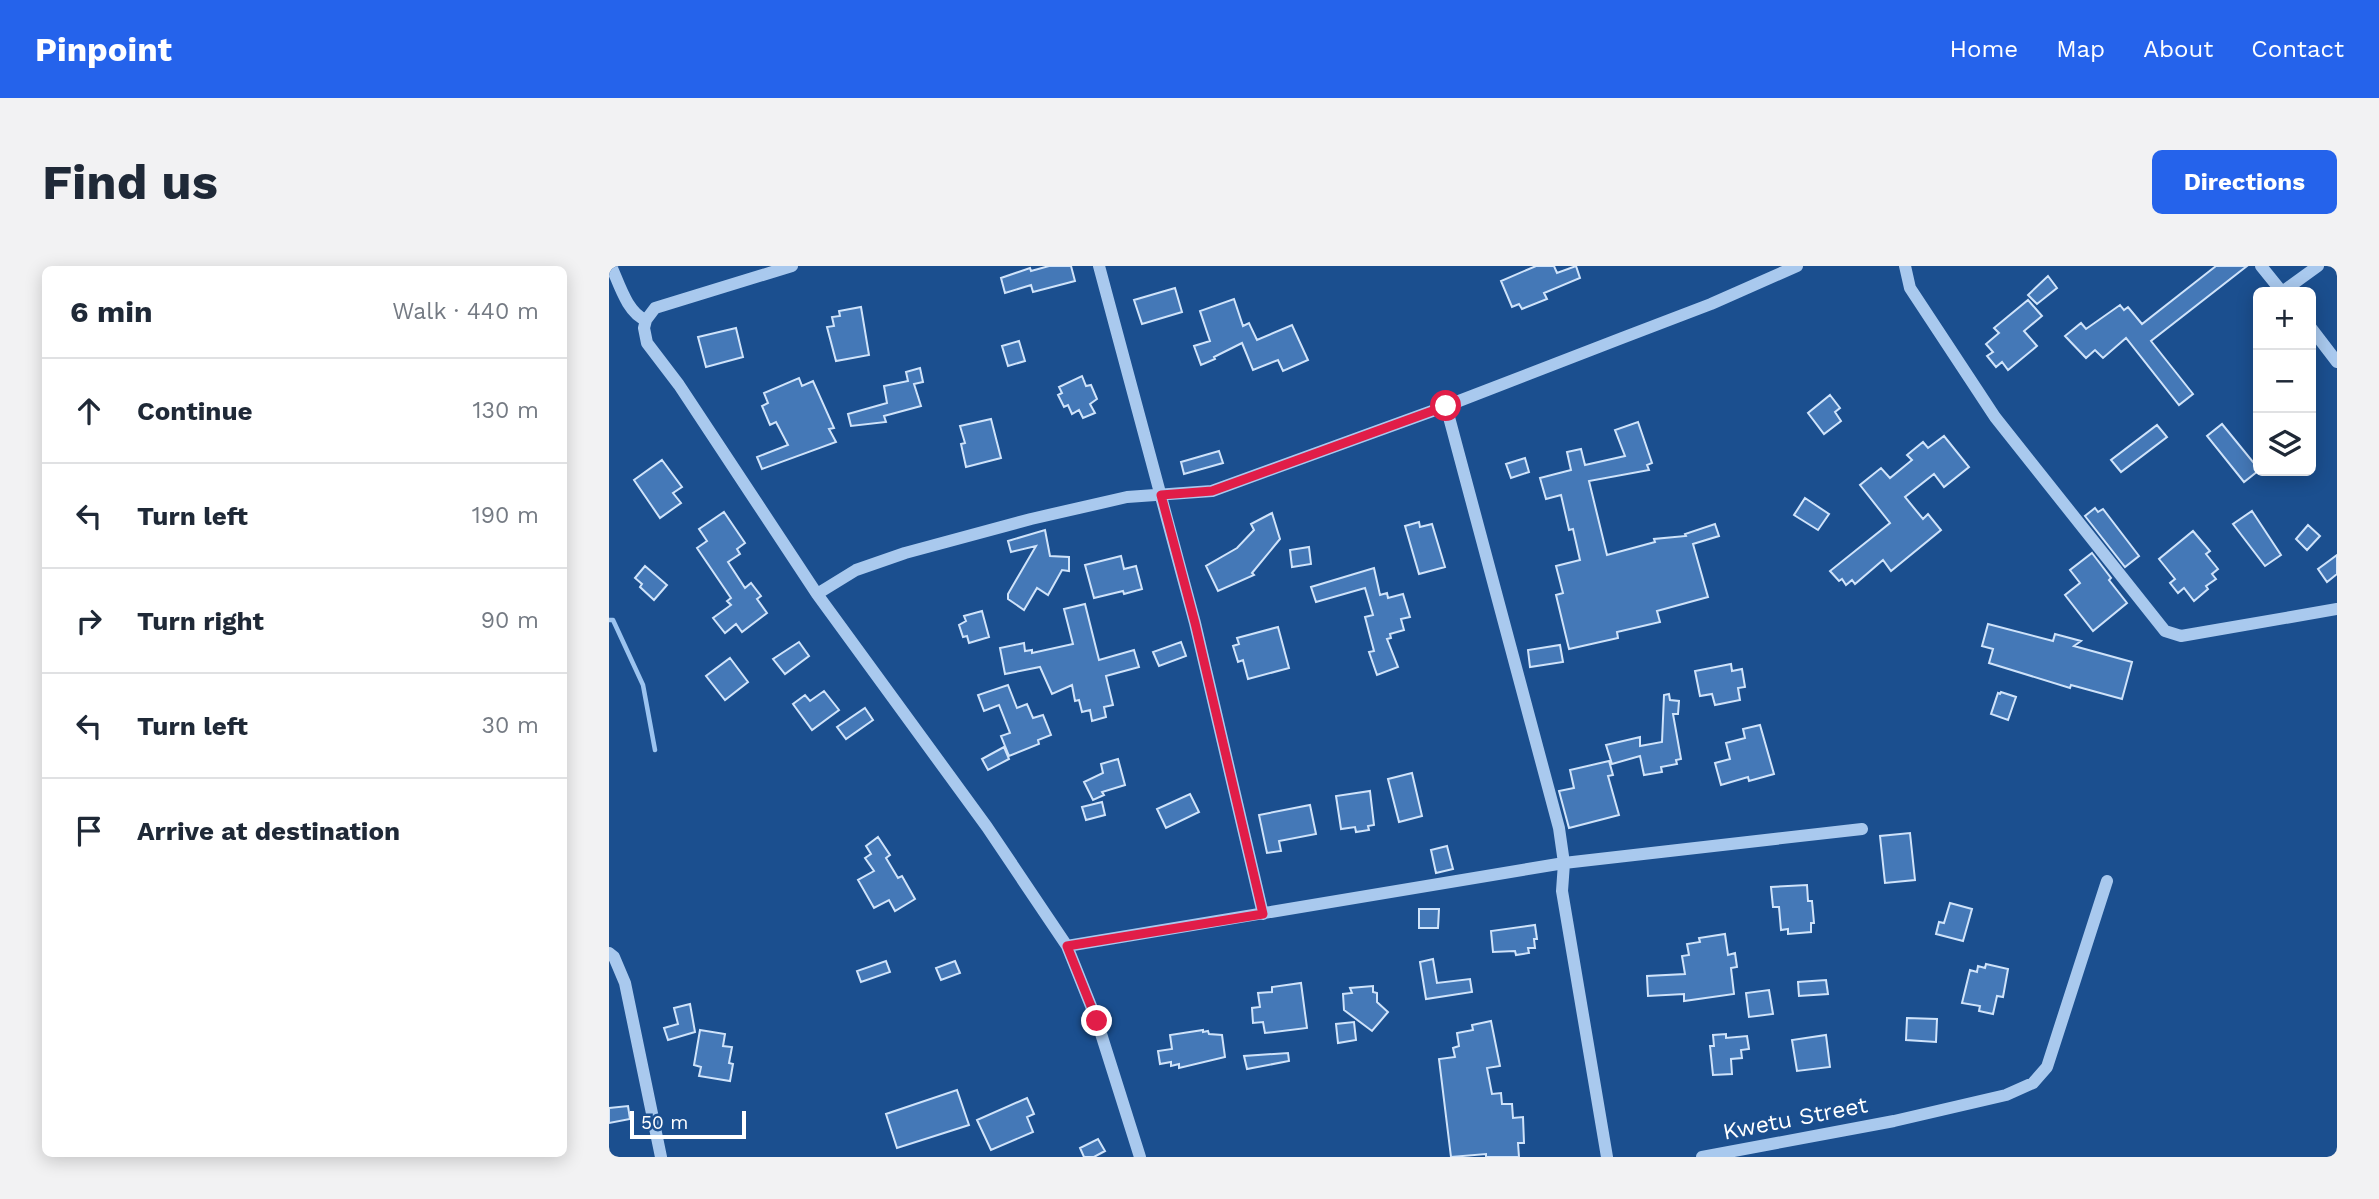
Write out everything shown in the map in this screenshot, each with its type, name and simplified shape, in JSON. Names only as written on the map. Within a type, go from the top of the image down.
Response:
[{"type":"street","points":[[611,266],[630,305],[638,317],[646,320]]},
{"type":"street","points":[[792,266],[656,308],[646,320],[647,343],[679,385],[817,594],[987,827],[1067,946],[1097,1021],[1140,1157]]},
{"type":"street","points":[[1099,266],[1195,623],[1263,914]]},
{"type":"street","points":[[817,594],[856,570],[905,553],[1043,516],[1127,497],[1212,491],[1446,406],[1711,304],[1797,266]]},
{"type":"street","points":[[1905,266],[1910,288],[1996,417],[2165,631],[2181,636],[2337,609]]},
{"type":"street","points":[[2261,266],[2278,287]]},
{"type":"street","points":[[2289,287],[2318,266]]},
{"type":"street","points":[[2316,335],[2337,362]]},
{"type":"street","points":[[1446,406],[1559,828],[1564,863],[1562,891],[1607,1157]]},
{"type":"street","points":[[1067,946],[1564,863],[1862,829]]},
{"type":"street","name":"Kwetu Street","points":[[1702,1157],[1895,1121],[2006,1096],[2033,1083],[2047,1067],[2107,881]]},
{"type":"street","points":[[609,953],[614,957],[625,983],[661,1157]]},
{"type":"building","points":[[1049,266],[1071,266],[1075,281],[1033,292],[1031,285],[1005,293],[1001,278],[1030,268],[1031,271]]},
{"type":"building","points":[[1536,266],[1554,266],[1557,273],[1576,266],[1580,278],[1544,293],[1547,299],[1522,309],[1519,304],[1512,307],[1501,281]]},
{"type":"building","points":[[2216,266],[2247,266],[2151,341],[2193,394],[2179,405],[2126,338],[2103,358],[2095,350],[2086,358],[2065,336],[2081,323],[2086,329],[2120,305],[2124,310],[2128,307],[2142,324]]},
{"type":"building","points":[[2048,276],[2057,288],[2037,304],[2028,295]]},
{"type":"building","points":[[1175,288],[1182,312],[1142,324],[1134,300]]},
{"type":"building","points":[[1234,299],[1243,326],[1249,323],[1257,340],[1292,325],[1308,360],[1283,371],[1278,360],[1253,370],[1242,343],[1201,365],[1194,346],[1210,341],[1200,311]]},
{"type":"building","points":[[2028,300],[2042,316],[2024,331],[2037,346],[2008,370],[2002,362],[1996,367],[1987,356],[1993,352],[1986,344],[1999,333],[1994,328]]},
{"type":"building","points":[[861,307],[869,355],[836,361],[827,327],[834,326],[832,317],[840,316],[839,311]]},
{"type":"building","points":[[736,328],[743,357],[706,367],[698,337]]},
{"type":"building","points":[[1019,341],[1025,361],[1008,366],[1002,346]]},
{"type":"building","points":[[920,368],[923,382],[914,384],[921,406],[884,416],[886,422],[851,426],[848,414],[887,403],[884,386],[908,381],[906,372]]},
{"type":"building","points":[[1082,376],[1086,386],[1091,385],[1097,399],[1090,404],[1095,413],[1083,418],[1079,410],[1072,414],[1068,405],[1064,407],[1058,395],[1062,393],[1059,387]]},
{"type":"building","points":[[799,378],[802,386],[813,381],[834,428],[829,429],[836,442],[762,469],[757,457],[788,445],[776,422],[770,425],[762,406],[768,403],[764,393]]},
{"type":"building","points":[[1830,395],[1840,408],[1835,412],[1841,421],[1824,434],[1808,413]]},
{"type":"building","points":[[991,419],[1001,458],[966,467],[961,444],[965,443],[960,426]]},
{"type":"building","points":[[1638,422],[1652,463],[1647,465],[1649,470],[1589,481],[1607,555],[1655,542],[1654,539],[1686,536],[1685,534],[1715,524],[1719,536],[1693,544],[1708,597],[1657,611],[1660,622],[1617,632],[1618,638],[1569,649],[1556,595],[1563,593],[1556,566],[1580,560],[1573,529],[1569,530],[1561,495],[1546,499],[1540,478],[1571,470],[1567,452],[1581,449],[1585,465],[1625,456],[1615,430]]},
{"type":"building","points":[[2222,424],[2253,462],[2253,475],[2244,482],[2207,436]]},
{"type":"building","points":[[2157,425],[2167,437],[2121,472],[2111,460]]},
{"type":"building","points":[[1944,436],[1969,467],[1944,487],[1934,474],[1905,497],[1923,519],[1928,514],[1941,530],[1891,571],[1883,560],[1855,584],[1852,580],[1846,585],[1842,579],[1839,581],[1830,571],[1890,523],[1860,485],[1881,468],[1890,478],[1912,460],[1907,455],[1923,442],[1928,448]]},
{"type":"building","points":[[1219,451],[1223,463],[1184,474],[1181,462]]},
{"type":"building","points":[[1525,458],[1529,472],[1511,478],[1506,464]]},
{"type":"building","points":[[662,460],[682,487],[673,493],[681,503],[660,518],[634,480]]},
{"type":"building","points":[[1805,498],[1829,514],[1818,530],[1794,515]]},
{"type":"building","points":[[2095,508],[2098,512],[2103,509],[2139,556],[2125,567],[2085,516]]},
{"type":"building","points":[[2252,511],[2281,555],[2265,566],[2233,524]]},
{"type":"building","points":[[724,512],[745,543],[737,549],[740,554],[728,562],[745,588],[751,583],[761,596],[757,599],[767,613],[742,632],[736,624],[725,633],[713,618],[731,605],[727,601],[731,598],[697,548],[707,541],[699,529]]},
{"type":"building","points":[[1272,513],[1280,539],[1252,573],[1254,575],[1218,591],[1206,566],[1237,548],[1254,530],[1251,524]]},
{"type":"building","points":[[1419,522],[1420,527],[1432,524],[1445,567],[1419,574],[1405,526]]},
{"type":"building","points":[[2308,525],[2320,536],[2307,550],[2296,539]]},
{"type":"building","points":[[1045,530],[1050,556],[1069,557],[1069,571],[1062,570],[1048,595],[1037,588],[1024,610],[1008,599],[1008,594],[1036,546],[1011,552],[1008,541]]},
{"type":"building","points":[[2193,531],[2210,551],[2206,554],[2218,569],[2212,574],[2216,579],[2206,586],[2208,589],[2194,601],[2184,588],[2178,593],[2170,583],[2175,579],[2159,559]]},
{"type":"building","points":[[1309,547],[1311,564],[1292,567],[1290,550]]},
{"type":"building","points":[[2092,553],[2127,603],[2093,631],[2065,595],[2080,583],[2070,570]]},
{"type":"building","points":[[2337,555],[2337,574],[2327,582],[2318,569]]},
{"type":"building","points":[[1121,556],[1124,569],[1136,566],[1142,589],[1094,598],[1085,565]]},
{"type":"building","points":[[645,566],[667,585],[654,600],[635,578]]},
{"type":"building","points":[[1374,568],[1380,595],[1387,593],[1388,598],[1403,594],[1410,617],[1401,619],[1404,630],[1390,634],[1391,638],[1387,639],[1398,667],[1377,675],[1369,652],[1374,651],[1365,617],[1373,615],[1365,588],[1316,602],[1311,587]]},
{"type":"building","points":[[1085,604],[1099,660],[1134,650],[1139,667],[1106,676],[1113,705],[1104,707],[1106,717],[1092,721],[1090,710],[1082,712],[1079,700],[1075,701],[1072,685],[1052,694],[1040,667],[1005,674],[1000,648],[1024,643],[1025,651],[1032,650],[1032,653],[1073,644],[1064,609]]},
{"type":"building","points":[[982,611],[989,637],[969,643],[967,636],[963,637],[959,625],[966,621],[964,616]]},
{"type":"building","points":[[1988,624],[2053,641],[2055,634],[2081,641],[2074,646],[2132,662],[2122,699],[2071,685],[2070,688],[1989,663],[1993,649],[1982,646]]},
{"type":"building","points":[[1278,627],[1289,668],[1248,679],[1243,660],[1238,662],[1233,646],[1239,644],[1237,638]]},
{"type":"building","points":[[799,642],[809,656],[785,674],[773,659]]},
{"type":"building","points":[[1181,642],[1186,656],[1159,666],[1153,652]]},
{"type":"building","points":[[1560,645],[1563,662],[1530,667],[1528,650]]},
{"type":"building","points":[[730,658],[748,682],[725,700],[706,676]]},
{"type":"building","points":[[1731,664],[1732,671],[1742,669],[1745,687],[1738,688],[1740,700],[1715,705],[1712,694],[1700,696],[1695,671]]},
{"type":"building","points":[[1008,685],[1017,708],[1027,704],[1033,718],[1043,715],[1051,735],[1038,740],[1039,744],[1009,756],[1001,736],[1010,733],[999,705],[984,711],[978,695]]},
{"type":"building","points":[[824,691],[839,710],[812,730],[793,704],[805,695],[810,701]]},
{"type":"building","points":[[1998,693],[2016,697],[2008,720],[1991,714]]},
{"type":"building","points":[[1669,694],[1670,700],[1679,701],[1678,714],[1673,714],[1681,759],[1676,760],[1677,764],[1661,767],[1662,772],[1644,775],[1640,756],[1612,764],[1606,745],[1640,737],[1640,746],[1662,742],[1664,695]]},
{"type":"building","points":[[865,708],[873,720],[846,739],[837,727]]},
{"type":"building","points":[[1760,725],[1774,774],[1749,781],[1748,777],[1721,785],[1715,763],[1730,759],[1726,743],[1745,738],[1743,729]]},
{"type":"building","points":[[1004,747],[1009,759],[988,770],[982,759]]},
{"type":"building","points":[[1118,759],[1125,785],[1102,792],[1104,795],[1093,800],[1084,782],[1103,773],[1101,764]]},
{"type":"building","points":[[1609,761],[1613,775],[1608,776],[1619,815],[1569,828],[1559,791],[1574,788],[1570,770]]},
{"type":"building","points":[[1412,773],[1422,816],[1399,822],[1388,779]]},
{"type":"building","points":[[1370,791],[1374,825],[1368,826],[1369,830],[1356,832],[1355,827],[1341,829],[1336,796]]},
{"type":"building","points":[[1190,794],[1199,812],[1166,828],[1157,809]]},
{"type":"building","points":[[1102,802],[1105,815],[1086,820],[1082,807]]},
{"type":"building","points":[[1310,805],[1316,834],[1279,841],[1281,851],[1267,853],[1259,815]]},
{"type":"building","points":[[1910,833],[1915,880],[1885,883],[1880,836]]},
{"type":"building","points":[[878,837],[890,855],[886,858],[898,878],[902,876],[915,899],[895,911],[889,900],[874,908],[858,880],[874,871],[865,858],[871,854],[866,846]]},
{"type":"building","points":[[1447,846],[1453,869],[1436,873],[1431,850]]},
{"type":"building","points":[[1807,885],[1814,923],[1811,923],[1811,932],[1788,934],[1788,929],[1781,930],[1779,907],[1773,907],[1771,887]]},
{"type":"building","points":[[1950,903],[1972,909],[1963,941],[1936,934],[1939,922],[1944,923]]},
{"type":"building","points":[[1419,909],[1439,909],[1438,928],[1419,928]]},
{"type":"building","points":[[1535,925],[1537,939],[1534,939],[1535,948],[1528,948],[1529,953],[1516,955],[1515,951],[1493,952],[1491,931]]},
{"type":"building","points":[[1725,934],[1728,955],[1735,953],[1737,967],[1731,968],[1734,994],[1684,1001],[1684,994],[1648,996],[1647,976],[1685,974],[1682,956],[1689,955],[1687,944],[1700,942],[1699,938]]},
{"type":"building","points":[[1433,959],[1437,983],[1470,979],[1472,992],[1426,999],[1420,962]]},
{"type":"building","points":[[886,961],[890,972],[861,982],[857,971]]},
{"type":"building","points":[[955,961],[960,973],[941,980],[936,968]]},
{"type":"building","points":[[1986,964],[2008,969],[2003,997],[1997,996],[1993,1014],[1979,1011],[1980,1006],[1962,1003],[1970,970],[1977,972],[1978,966],[1985,968]]},
{"type":"building","points":[[1826,980],[1828,994],[1799,996],[1798,982]]},
{"type":"building","points":[[1301,983],[1307,1028],[1265,1033],[1263,1022],[1253,1023],[1252,1008],[1260,1007],[1258,993],[1272,992],[1272,987]]},
{"type":"building","points":[[1373,986],[1373,992],[1377,993],[1377,1002],[1388,1012],[1372,1031],[1344,1010],[1343,994],[1352,993],[1350,988]]},
{"type":"building","points":[[1769,990],[1773,1014],[1749,1017],[1746,993]]},
{"type":"building","points":[[690,1004],[695,1032],[668,1040],[664,1028],[678,1024],[674,1008]]},
{"type":"building","points":[[1907,1018],[1937,1019],[1936,1042],[1906,1040]]},
{"type":"building","points":[[1491,1021],[1500,1066],[1487,1068],[1492,1094],[1501,1093],[1502,1104],[1512,1104],[1513,1118],[1523,1117],[1524,1143],[1518,1143],[1519,1157],[1486,1157],[1486,1154],[1451,1157],[1439,1059],[1455,1057],[1453,1048],[1459,1046],[1457,1033],[1473,1030],[1472,1025]]},
{"type":"building","points":[[1354,1022],[1356,1040],[1338,1043],[1336,1024]]},
{"type":"building","points":[[700,1030],[725,1034],[723,1046],[732,1047],[730,1081],[699,1076],[701,1067],[694,1065]]},
{"type":"building","points":[[1203,1030],[1209,1034],[1222,1035],[1225,1057],[1179,1068],[1179,1064],[1171,1066],[1171,1062],[1160,1064],[1158,1051],[1172,1049],[1170,1035]]},
{"type":"building","points":[[1726,1034],[1726,1038],[1747,1036],[1749,1049],[1741,1050],[1742,1058],[1731,1059],[1732,1074],[1713,1075],[1710,1046],[1714,1046],[1713,1035]]},
{"type":"building","points":[[1826,1035],[1830,1067],[1797,1071],[1792,1040]]},
{"type":"building","points":[[1288,1053],[1289,1061],[1247,1069],[1244,1056]]},
{"type":"building","points":[[957,1090],[969,1125],[897,1148],[886,1114]]},
{"type":"building","points":[[1027,1098],[1034,1114],[1027,1117],[1033,1132],[991,1150],[977,1120]]},
{"type":"building","points":[[628,1106],[630,1119],[609,1123],[609,1108]]},
{"type":"building","points":[[1098,1139],[1105,1151],[1094,1157],[1084,1157],[1080,1148]]},
{"type":"waterway","points":[[609,620],[613,620],[643,685],[655,750]]},
{"type":"route","points":[[1097,1021],[1067,946],[1263,914],[1195,623],[1161,495],[1212,491],[1446,406]]}]
